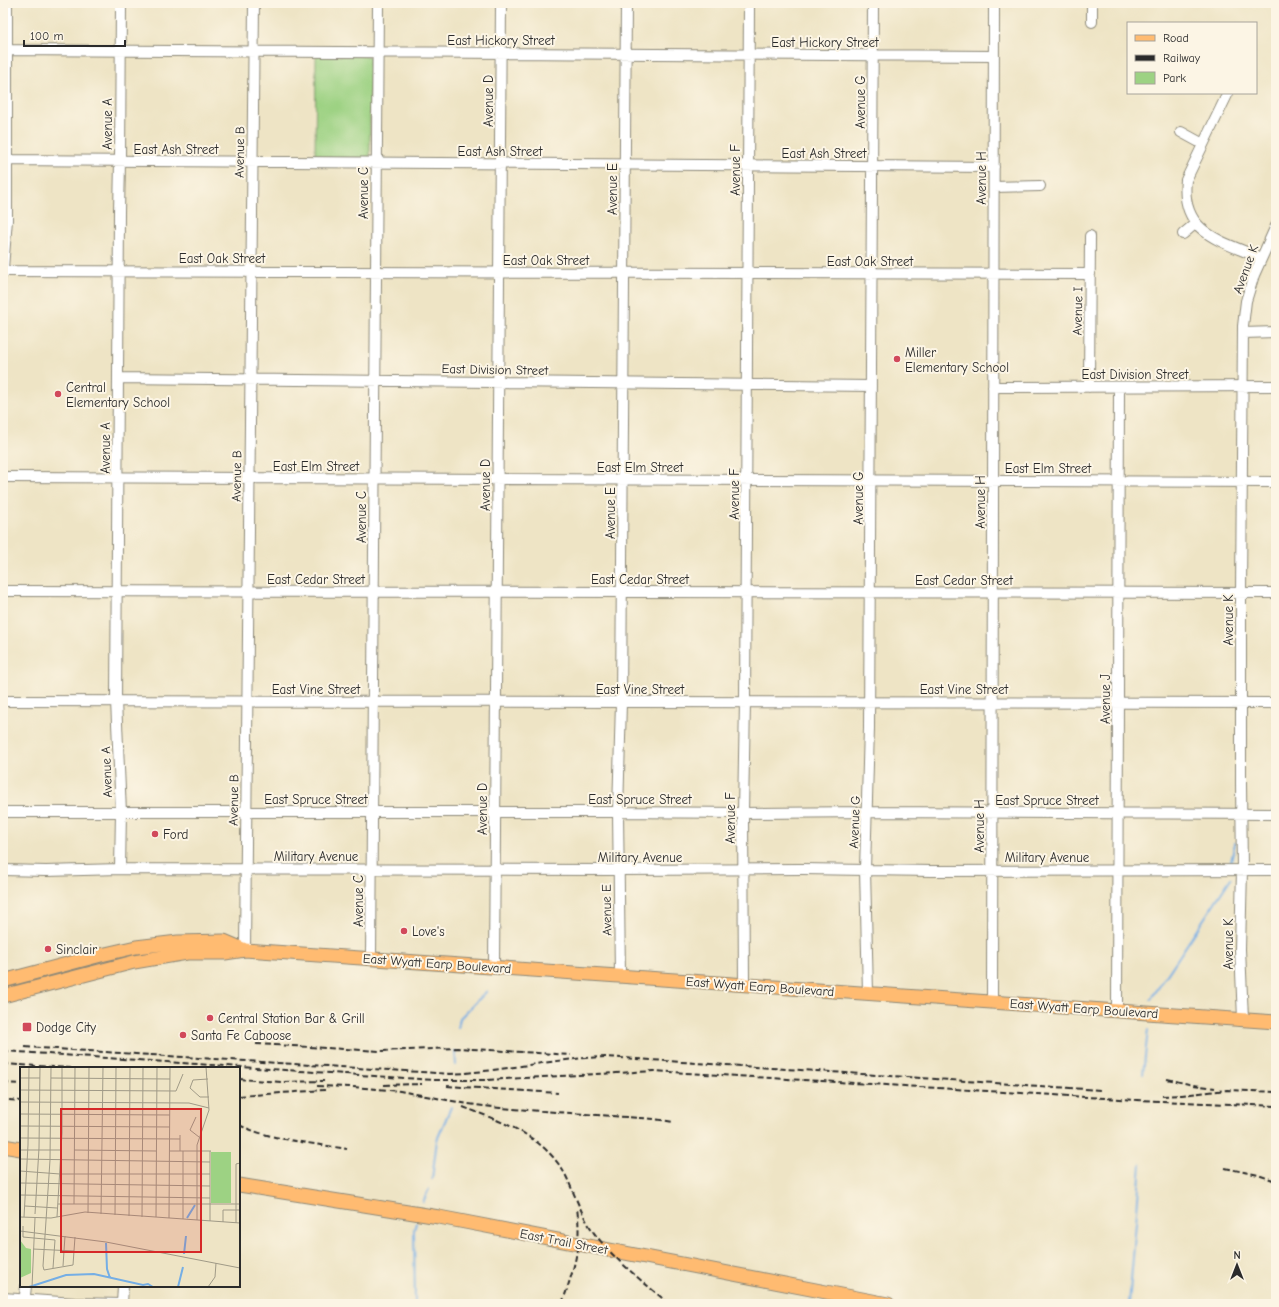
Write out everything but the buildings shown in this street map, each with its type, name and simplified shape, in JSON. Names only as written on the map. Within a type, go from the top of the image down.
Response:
[{"type":"main road","name":"East Wyatt Earp Boulevard","points":[[3,981],[136,947],[178,942],[224,941],[245,950]]},
{"type":"main road","name":"East Wyatt Earp Boulevard","points":[[3,996],[134,962],[187,953],[225,953],[245,950],[1276,1022]]},
{"type":"main road","points":[[3,1146],[20,1149]]},
{"type":"main road","name":"East Trail Street","points":[[240,1185],[439,1217],[888,1304]]},
{"type":"street","points":[[3,268],[7,220],[5,160],[5,50],[7,3]]},
{"type":"street","name":"Avenue A","points":[[120,868],[121,812],[116,702],[121,3]]},
{"type":"street","name":"Avenue B","points":[[245,950],[254,3]]},
{"type":"street","name":"Avenue C","points":[[371,958],[378,3]]},
{"type":"street","name":"Avenue D","points":[[494,967],[501,3]]},
{"type":"street","name":"Avenue E","points":[[620,976],[618,812],[622,702],[626,3]]},
{"type":"street","name":"Avenue F","points":[[744,984],[743,813],[747,480],[749,3]]},
{"type":"street","name":"Avenue G","points":[[868,993],[865,870],[870,702],[873,3]]},
{"type":"street","name":"Avenue H","points":[[992,1002],[994,3]]},
{"type":"street","points":[[1092,3],[1092,22]]},
{"type":"street","name":"East Hickory Street","points":[[5,50],[994,56]]},
{"type":"street","points":[[1228,94],[1186,180],[1184,192],[1189,214],[1202,230],[1213,237],[1261,258]]},
{"type":"street","points":[[1181,132],[1203,144]]},
{"type":"street","name":"East Ash Street","points":[[5,160],[994,167]]},
{"type":"street","points":[[994,187],[1040,186]]},
{"type":"street","points":[[1183,234],[1196,223]]},
{"type":"street","name":"Avenue K","points":[[1243,1019],[1240,949],[1242,870],[1241,593],[1243,333],[1246,301],[1254,275],[1276,226]]},
{"type":"street","name":"Avenue I","points":[[1089,387],[1090,236]]},
{"type":"street","name":"East Oak Street","points":[[3,271],[1090,274]]},
{"type":"street","points":[[1243,333],[1276,332]]},
{"type":"street","name":"East Division Street","points":[[118,378],[871,386]]},
{"type":"street","name":"East Division Street","points":[[993,387],[1276,386]]},
{"type":"street","name":"Avenue J","points":[[1117,1010],[1119,387]]},
{"type":"street","name":"East Elm Street","points":[[3,478],[1276,482]]},
{"type":"street","name":"East Cedar Street","points":[[3,592],[1276,593]]},
{"type":"street","name":"East Vine Street","points":[[3,701],[1276,703]]},
{"type":"street","name":"East Spruce Street","points":[[3,812],[867,812],[1276,814]]},
{"type":"street","name":"Military Avenue","points":[[3,870],[46,871],[120,868],[932,871],[1276,870]]},
{"type":"street","points":[[24,1302],[26,1287]]},
{"type":"street","points":[[3,1298],[24,1302],[122,1304],[123,1287]]},
{"type":"green space","points":[[316,55],[370,56],[370,159],[315,158]]},
{"type":"waterway","points":[[1231,862],[1235,843]]},
{"type":"waterway","points":[[1151,999],[1231,878]]},
{"type":"waterway","points":[[458,1028],[460,1018],[487,991]]},
{"type":"waterway","points":[[1143,1074],[1148,1030]]},
{"type":"waterway","points":[[455,1051],[456,1065]]},
{"type":"waterway","points":[[432,1179],[437,1140],[451,1107]]},
{"type":"waterway","points":[[1129,1304],[1141,1164]]},
{"type":"waterway","points":[[423,1202],[429,1189]]},
{"type":"waterway","points":[[415,1304],[414,1230],[416,1223]]},
{"type":"railway","points":[[256,1044],[380,1051],[457,1048],[571,1055]]},
{"type":"railway","points":[[25,1047],[452,1074]]},
{"type":"railway","points":[[3,1051],[434,1080],[486,1080],[654,1071],[1137,1100],[1276,1106]]},
{"type":"railway","points":[[448,1074],[488,1071],[567,1060],[607,1057],[1100,1090]]},
{"type":"railway","points":[[3,1064],[54,1067]]},
{"type":"railway","points":[[240,1079],[282,1082],[324,1081]]},
{"type":"railway","points":[[1167,1079],[1215,1088]]},
{"type":"railway","points":[[3,1083],[20,1084]]},
{"type":"railway","points":[[384,1085],[422,1084]]},
{"type":"railway","points":[[317,1086],[400,1091],[468,1104],[500,1108],[654,1119],[674,1122]]},
{"type":"railway","points":[[447,1086],[558,1093]]},
{"type":"railway","points":[[240,1096],[325,1090]]},
{"type":"railway","points":[[1162,1096],[1227,1090],[1276,1092]]},
{"type":"railway","points":[[9,1100],[20,1101]]},
{"type":"railway","points":[[463,1107],[493,1118],[522,1132],[547,1150],[566,1176],[584,1216],[598,1238],[623,1264],[669,1304]]},
{"type":"railway","points":[[240,1125],[278,1138],[347,1149]]},
{"type":"railway","points":[[1225,1168],[1258,1175],[1276,1181]]},
{"type":"railway","points":[[562,1304],[578,1246],[577,1208]]},
{"type":"place","name":"Miller Elementary School","points":[[897,359]]},
{"type":"place","name":"Central Elementary School","points":[[58,394]]},
{"type":"place","name":"Ford","points":[[155,834]]},
{"type":"place","name":"Love's","points":[[404,931]]},
{"type":"place","name":"Sinclair","points":[[48,949]]},
{"type":"place","name":"Central Station Bar & Grill","points":[[210,1018]]},
{"type":"place","name":"Dodge City","points":[[27,1027]]},
{"type":"place","name":"Santa Fe Caboose","points":[[183,1035]]}]
